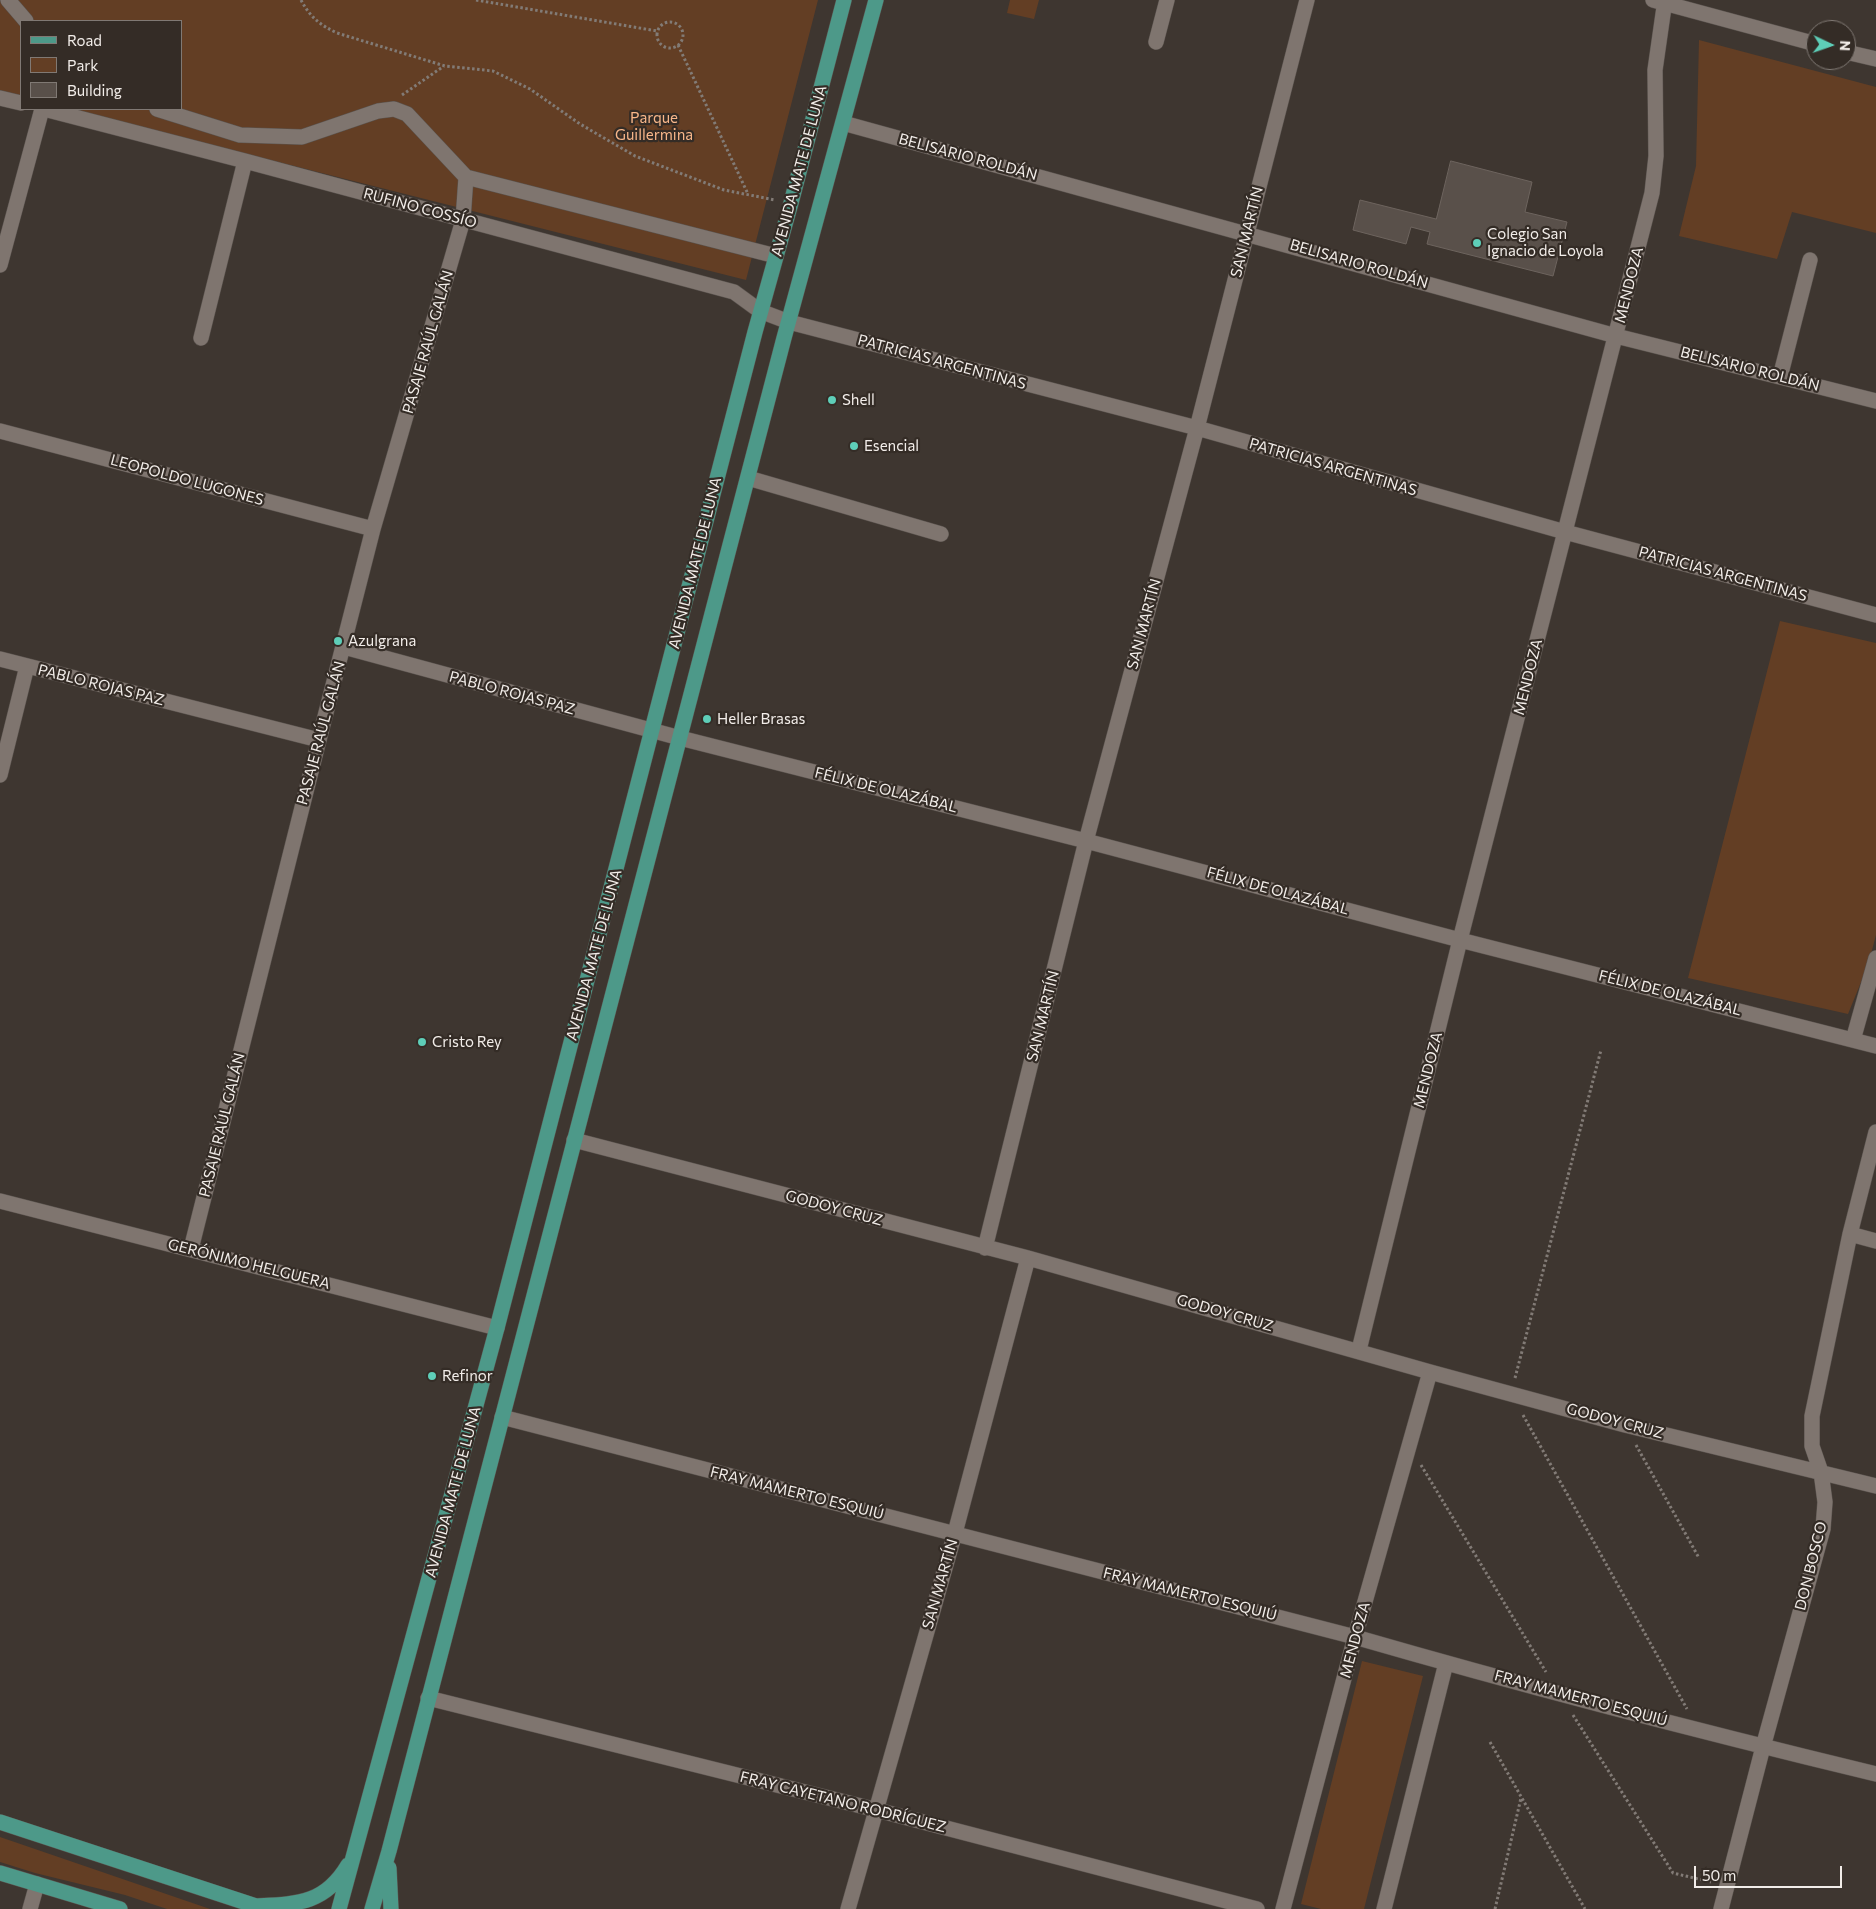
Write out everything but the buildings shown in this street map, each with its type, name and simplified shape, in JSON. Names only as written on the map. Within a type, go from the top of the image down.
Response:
[{"type":"main road","name":"AVENIDA MATE DE LUNA","points":[[339,1909],[497,1328],[760,311],[791,203],[844,0]]},
{"type":"main road","name":"AVENIDA MATE DE LUNA","points":[[372,1909],[389,1851],[789,322],[876,0]]},
{"type":"main road","points":[[0,1822],[261,1907],[296,1904],[311,1900],[325,1892],[347,1867],[356,1848]]},
{"type":"main road","points":[[389,1851],[390,1909]]},
{"type":"main road","points":[[0,1873],[120,1909]]},
{"type":"street","points":[[8,0],[25,20]]},
{"type":"street","points":[[1156,42],[1167,0]]},
{"type":"street","name":"SAN MARTÍN","points":[[985,1248],[1086,841],[1197,428],[1307,0]]},
{"type":"street","points":[[1661,1],[1806,41]]},
{"type":"street","name":"MENDOZA","points":[[1358,1350],[1460,940],[1652,193],[1656,156],[1655,70],[1661,1]]},
{"type":"street","points":[[1856,55],[1876,60]]},
{"type":"street","points":[[0,98],[20,103]]},
{"type":"street","points":[[160,110],[240,135],[302,137],[378,111],[394,109],[407,114],[466,177],[776,256]]},
{"type":"street","points":[[0,265],[43,110]]},
{"type":"street","name":"RUFINO COSSÍO","points":[[47,110],[734,292],[760,311],[789,322]]},
{"type":"street","name":"BELISARIO ROLDÁN","points":[[843,123],[1616,336],[1876,399]]},
{"type":"street","points":[[201,338],[245,161]]},
{"type":"street","name":"PASAJE RAÚL GALÁN","points":[[192,1249],[319,740],[374,530],[463,220],[466,177]]},
{"type":"street","points":[[1780,377],[1810,260]]},
{"type":"street","name":"PATRICIAS ARGENTINAS","points":[[789,322],[1197,428],[1565,532],[1876,615]]},
{"type":"street","name":"LEOPOLDO LUGONES","points":[[0,431],[374,530]]},
{"type":"street","points":[[748,478],[941,534]]},
{"type":"street","name":"PABLO ROJAS PAZ","points":[[344,647],[680,738]]},
{"type":"street","name":"PABLO ROJAS PAZ","points":[[0,659],[319,740]]},
{"type":"street","points":[[0,776],[27,666]]},
{"type":"street","name":"FÉLIX DE OLAZÁBAL","points":[[680,738],[1086,841],[1460,940],[1876,1046]]},
{"type":"street","points":[[1853,1040],[1876,958]]},
{"type":"street","name":"DON BOSCO","points":[[1721,1909],[1823,1529],[1825,1502],[1821,1472],[1812,1446],[1812,1416],[1850,1234],[1876,1132]]},
{"type":"street","name":"GODOY CRUZ","points":[[574,1140],[1028,1258],[1358,1350],[1430,1372],[1625,1424],[1876,1486]]},
{"type":"street","name":"GERÓNIMO HELGUERA","points":[[0,1201],[497,1328]]},
{"type":"street","points":[[1850,1234],[1876,1240]]},
{"type":"street","name":"SAN MARTÍN","points":[[848,1909],[955,1533],[1028,1258]]},
{"type":"street","name":"MENDOZA","points":[[1283,1909],[1355,1637],[1430,1372]]},
{"type":"street","name":"FRAY MAMERTO ESQUIÚ","points":[[502,1417],[1355,1637],[1763,1747],[1876,1774]]},
{"type":"street","points":[[1384,1909],[1446,1663]]},
{"type":"street","name":"FRAY CAYETANO RODRÍGUEZ","points":[[428,1698],[877,1810],[1257,1909]]},
{"type":"street","points":[[30,1909],[38,1884]]},
{"type":"path","points":[[301,0],[307,12],[320,25],[337,33],[445,66],[493,71],[530,88],[580,124],[636,156],[724,190],[791,203]]},
{"type":"path","points":[[476,0],[658,31]]},
{"type":"path","points":[[670,22],[678,25],[682,31],[683,39],[678,45],[671,48],[662,46],[657,40],[658,31],[662,25],[670,22]]},
{"type":"path","points":[[678,45],[748,195]]},
{"type":"path","points":[[378,111],[445,66]]},
{"type":"path","points":[[1625,1424],[1699,1558]]},
{"type":"path","points":[[1490,1742],[1585,1909]]},
{"type":"path","points":[[1495,1909],[1522,1798]]},
{"type":"green space","name":"Parque Guillermina","points":[[0,0],[818,0],[746,280],[72,110],[182,110],[182,20],[20,20],[20,97],[0,92]]},
{"type":"green space","points":[[1010,0],[1039,0],[1034,19],[1007,13]]},
{"type":"green space","points":[[1699,40],[1806,68],[1806,70],[1876,87],[1876,233],[1792,212],[1777,259],[1679,236],[1696,166]]},
{"type":"green space","points":[[1780,621],[1876,643],[1876,935],[1868,965],[1848,1014],[1688,978]]},
{"type":"green space","points":[[1362,1661],[1423,1676],[1364,1909],[1321,1909],[1301,1904]]},
{"type":"green space","points":[[0,1837],[210,1909],[167,1909],[125,1895],[35,1873],[0,1862]]},
{"type":"place","name":"Colegio San Ignacio de Loyola","points":[[1477,243]]},
{"type":"place","name":"Shell","points":[[832,400]]},
{"type":"place","name":"Esencial","points":[[854,446]]},
{"type":"place","name":"Azulgrana","points":[[338,641]]},
{"type":"place","name":"Heller Brasas","points":[[707,719]]},
{"type":"place","name":"Cristo Rey","points":[[422,1042]]},
{"type":"place","name":"Refinor","points":[[432,1376]]}]
